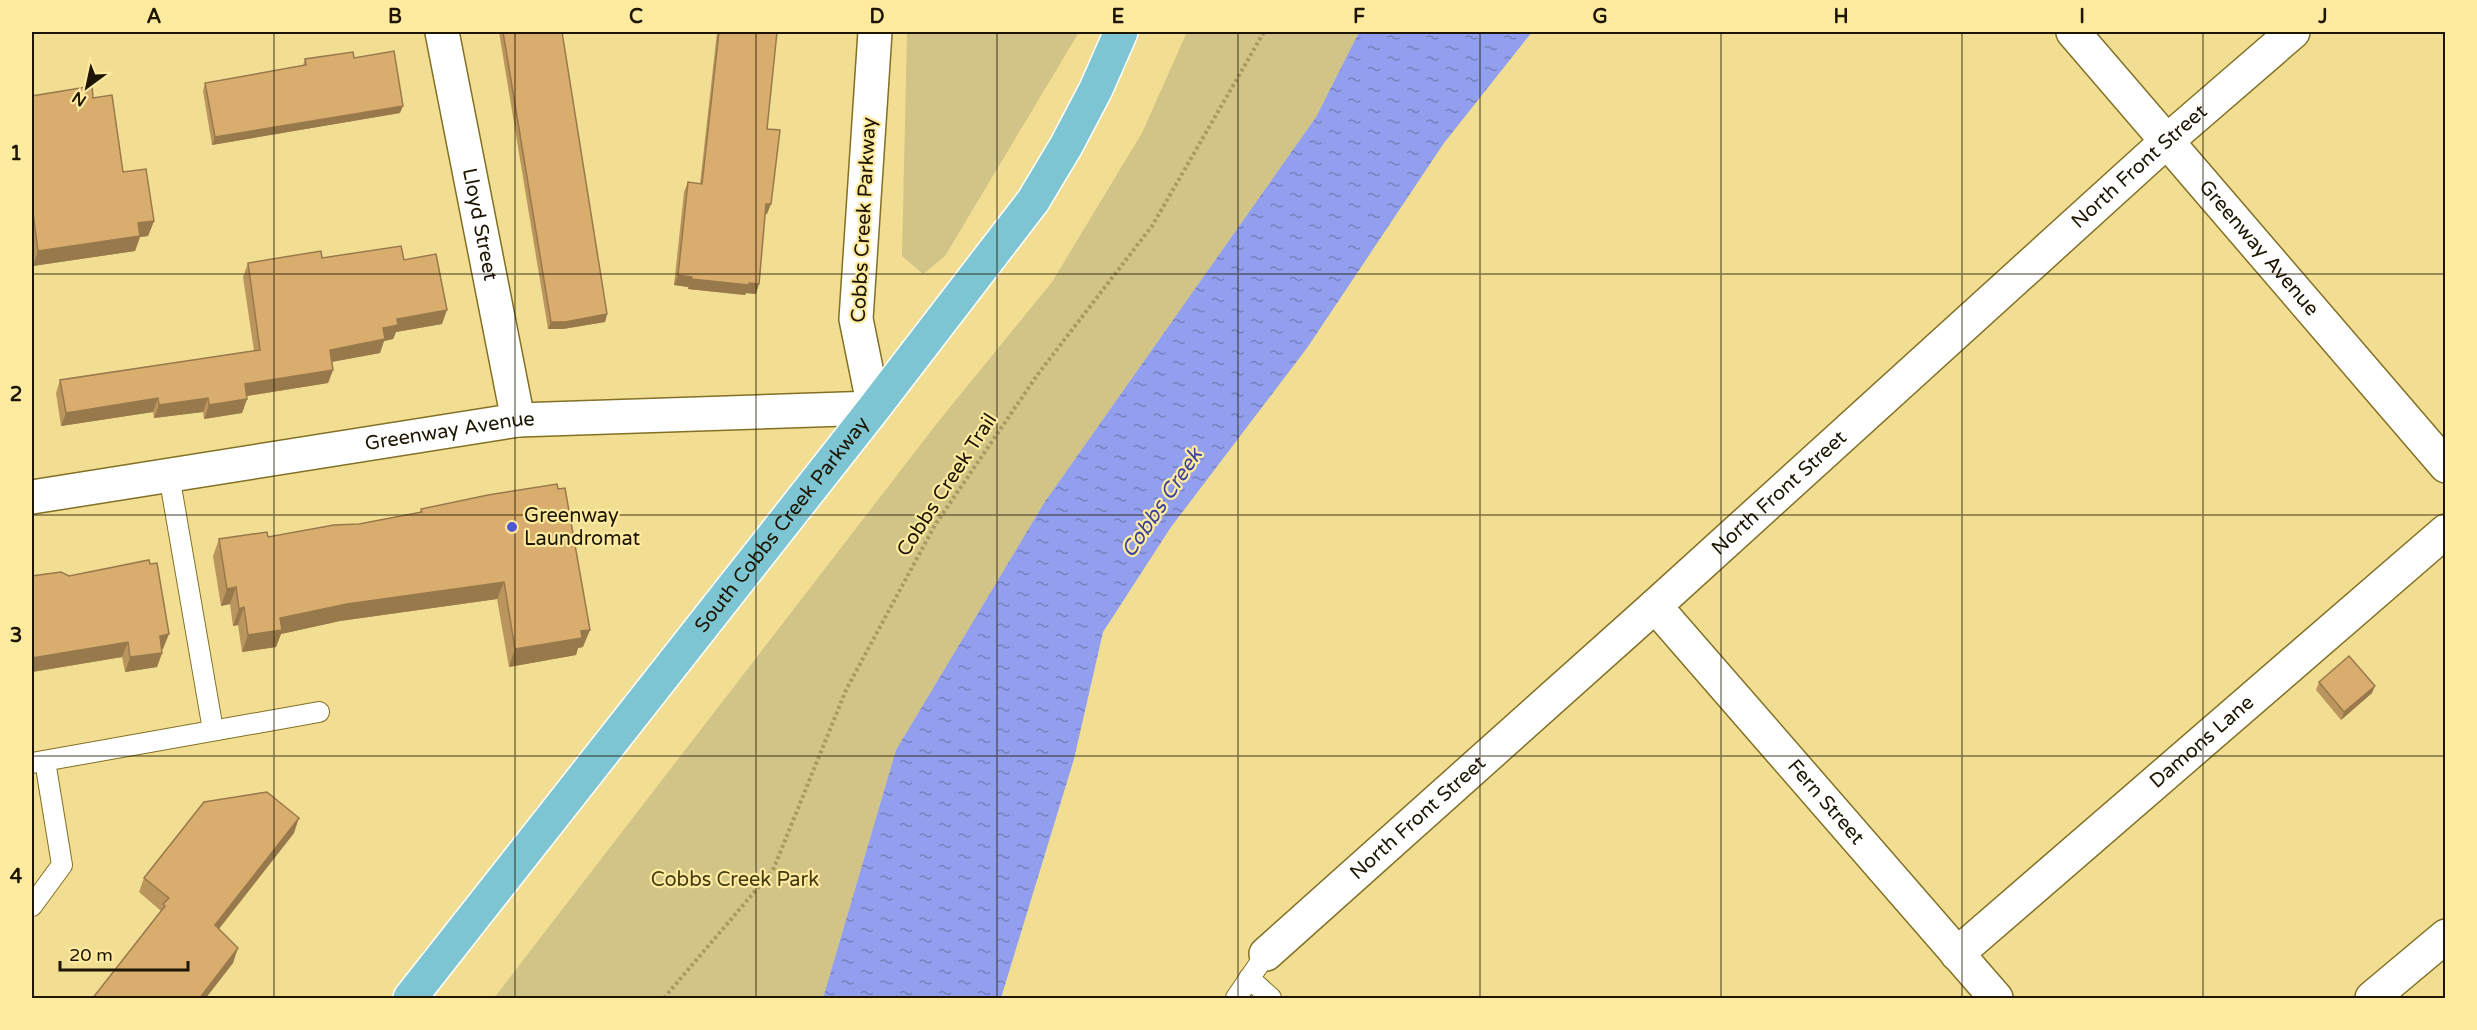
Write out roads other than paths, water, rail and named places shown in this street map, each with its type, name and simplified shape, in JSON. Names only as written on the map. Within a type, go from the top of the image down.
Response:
[{"type":"main road","name":"South Cobbs Creek Parkway","points":[[410,999],[1033,201],[1096,89],[1121,32]]},
{"type":"street","name":"Lloyd Street","points":[[442,32],[518,420]]},
{"type":"street","name":"Cobbs Creek Parkway","points":[[873,408],[856,320],[875,32]]},
{"type":"street","name":"Greenway Avenue","points":[[2073,32],[2445,466]]},
{"type":"street","name":"North Front Street","points":[[1258,966],[2167,141],[2293,32]]},
{"type":"street","name":"Greenway Avenue","points":[[32,497],[518,420],[873,408]]},
{"type":"street","name":"Damons Lane","points":[[1957,954],[2445,531]]},
{"type":"street","name":"Fern Street","points":[[1655,606],[1996,999]]},
{"type":"street","points":[[2372,999],[2445,936]]},
{"type":"lane","points":[[169,475],[213,730]]},
{"type":"lane","points":[[32,906],[62,865],[38,762],[319,712]]},
{"type":"lane","points":[[1236,999],[1258,966]]},
{"type":"lane","points":[[1258,966],[1271,999]]},
{"type":"water","name":"Cobbs Creek","points":[[1359,32],[1532,32],[1444,143],[1307,348],[1171,527],[1103,632],[1074,759],[1001,998],[823,998],[896,750],[1044,503],[1316,117]]},
{"type":"place","name":"Greenway Laundromat","points":[[512,527]]},
{"type":"park label","name":"Cobbs Creek Park","points":[[735,880]]}]
